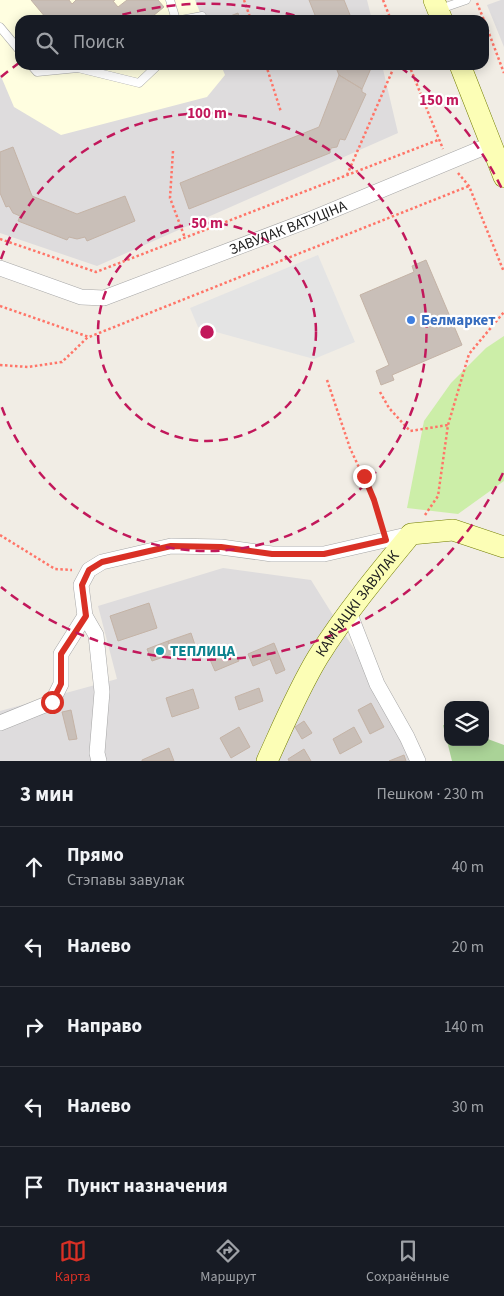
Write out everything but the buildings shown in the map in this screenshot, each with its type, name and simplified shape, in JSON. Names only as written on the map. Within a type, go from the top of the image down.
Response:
[{"type":"main road","points":[[462,70],[504,177]]},
{"type":"main road","name":"КАМЧАЦКІ ЗАВУЛАК","points":[[267,761],[301,687],[318,658],[349,612],[410,534],[453,530],[504,547]]},
{"type":"street","name":"ЗАВУЛАК ВАТУЦІНА","points":[[0,268],[81,297],[104,298],[309,220],[492,144]]},
{"type":"street","points":[[99,761],[96,753],[102,692],[96,635],[86,616],[82,585],[89,570],[102,562],[171,546],[221,547],[272,554],[324,554],[410,534]]},
{"type":"street","points":[[349,612],[377,684],[418,761]]},
{"type":"street","points":[[0,723],[52,702],[61,684],[61,654],[86,616]]},
{"type":"lane","points":[[170,0],[174,15]]},
{"type":"lane","points":[[438,10],[466,0]]},
{"type":"lane","points":[[0,27],[15,45]]},
{"type":"lane","points":[[35,70],[37,72],[58,70]]},
{"type":"lane","points":[[86,70],[139,83],[153,70]]},
{"type":"path","points":[[244,0],[249,15]]},
{"type":"path","points":[[383,0],[389,15]]},
{"type":"path","points":[[476,0],[482,15]]},
{"type":"path","points":[[489,33],[504,73]]},
{"type":"path","points":[[268,70],[281,112]]},
{"type":"path","points":[[347,175],[393,70]]},
{"type":"path","points":[[411,70],[438,140],[448,161],[469,186],[504,272]]},
{"type":"path","points":[[0,239],[96,272],[438,140]]},
{"type":"path","points":[[173,151],[170,198],[185,238]]},
{"type":"path","points":[[0,365],[28,367],[62,362],[89,337],[469,186]]},
{"type":"path","points":[[0,306],[89,337]]},
{"type":"path","points":[[410,534],[438,496],[448,425],[469,354],[504,312]]},
{"type":"path","points":[[327,380],[350,448],[374,500],[386,540]]},
{"type":"path","points":[[380,392],[389,408],[410,431],[448,425]]},
{"type":"path","points":[[0,535],[55,569],[89,570]]},
{"type":"shaded area","points":[[0,0],[367,0],[371,15],[15,15],[15,70],[383,70],[398,133],[97,266],[0,233]]},
{"type":"shaded area","points":[[0,0],[195,0],[201,15],[15,15],[15,70],[223,70],[225,75],[207,97],[61,135],[14,107],[0,74]]},
{"type":"shaded area","points":[[504,0],[504,47],[487,5]]},
{"type":"shaded area","points":[[318,255],[355,342],[314,359],[198,327],[190,308]]},
{"type":"shaded area","points":[[223,568],[311,580],[424,761],[0,761],[0,711],[117,679],[98,606]]},
{"type":"green space","points":[[504,336],[504,481],[458,514],[407,508],[424,421],[451,383],[486,348]]},
{"type":"green space","points":[[489,739],[504,745],[504,761],[452,761],[448,746],[489,746]]},
{"type":"place","name":"Белмаркет","points":[[411,320]]},
{"type":"place","name":"ТЕПЛИЦА","points":[[160,651]]},
{"type":"route","points":[[52,702],[61,684],[61,654],[86,616],[82,585],[89,570],[102,562],[171,546],[221,547],[272,554],[324,554],[386,540],[374,500],[364,476]]}]
